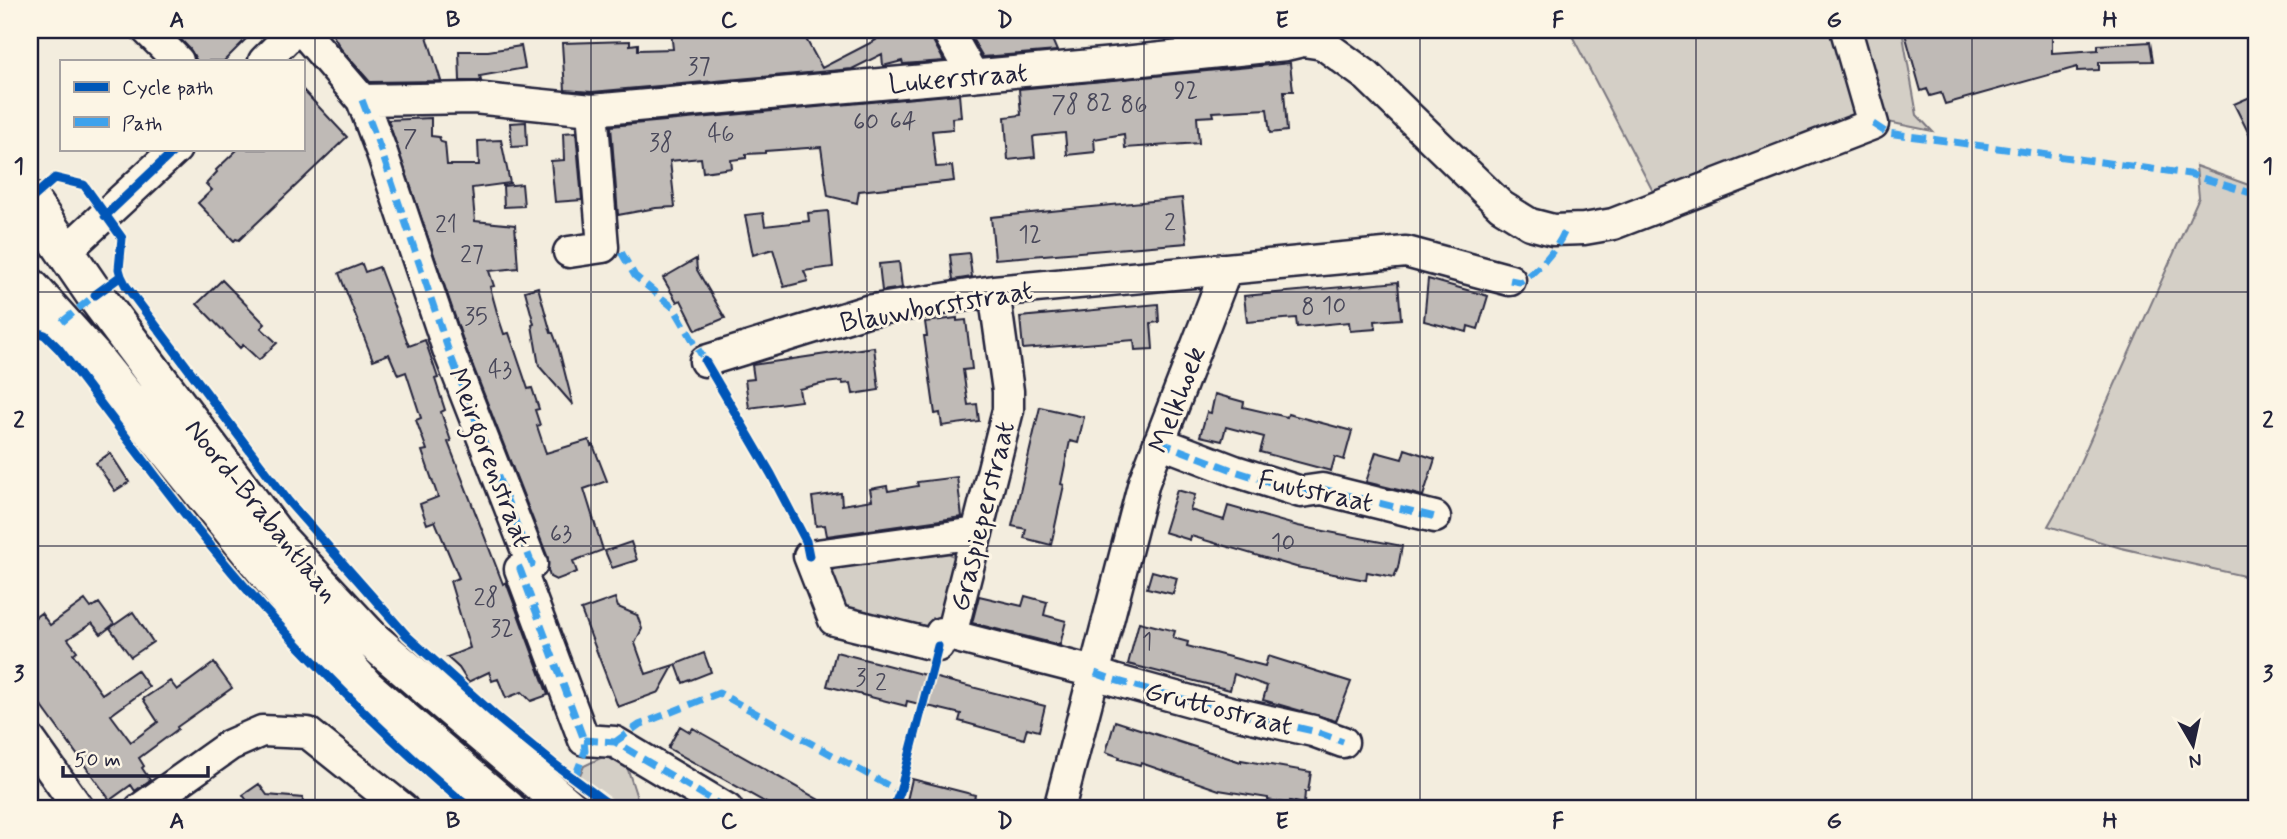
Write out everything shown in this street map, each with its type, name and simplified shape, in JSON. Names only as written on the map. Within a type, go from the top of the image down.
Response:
[{"type":"main road","name":"Noord-Brabantlaan","points":[[30,200],[65,252],[279,540],[371,639],[570,809]]},
{"type":"main road","points":[[30,277],[65,252]]},
{"type":"main road","name":"Noord-Brabantlaan","points":[[30,287],[93,356],[294,606],[365,687],[507,809]]},
{"type":"street","points":[[147,30],[177,60]]},
{"type":"street","points":[[265,60],[295,30]]},
{"type":"street","name":"Meirgorenstraat","points":[[302,30],[362,100],[448,349],[532,564],[520,569],[584,740],[615,742],[727,809]]},
{"type":"street","points":[[947,30],[973,76]]},
{"type":"street","name":"Lukerstraat","points":[[362,100],[474,98],[592,110],[973,76],[1248,39],[1303,41],[1323,44],[1367,76],[1501,206],[1530,224],[1565,230],[1613,224],[1874,124],[1846,30]]},
{"type":"street","points":[[569,252],[612,250],[592,110]]},
{"type":"street","points":[[65,252],[175,150]]},
{"type":"street","points":[[1226,270],[1406,252],[1510,280]]},
{"type":"street","name":"Blauwborststraat","points":[[705,361],[867,311],[994,292],[1226,270]]},
{"type":"street","name":"Melkhoek","points":[[1059,809],[1144,482],[1226,270]]},
{"type":"street","name":"Graspieperstraat","points":[[994,292],[1008,391],[1008,411],[951,635],[1095,673]]},
{"type":"street","name":"Fuutstraat","points":[[1159,442],[1235,471],[1301,492],[1322,489],[1436,517]]},
{"type":"street","points":[[951,635],[941,633],[938,646],[834,620],[809,556],[977,533]]},
{"type":"street","name":"Gruttostraat","points":[[1095,673],[1234,713],[1313,731],[1343,742]]},
{"type":"street","points":[[140,809],[230,746],[262,731],[308,733],[403,809]]},
{"type":"street","points":[[30,740],[79,809]]},
{"type":"shaded area","points":[[1569,30],[1837,30],[1862,120],[1658,201]]},
{"type":"shaded area","points":[[1854,30],[1902,30],[1917,115],[1932,131],[1888,122],[1877,110]]},
{"type":"shaded area","points":[[2196,166],[2257,188],[2257,574],[2248,577],[2121,548],[2048,526],[2065,496],[2199,197]]},
{"type":"shaded area","points":[[939,546],[957,559],[945,620],[932,618],[927,636],[842,614],[829,576],[842,561]]},
{"type":"shaded area","points":[[621,748],[638,801],[648,809],[622,809],[578,779],[584,766]]},
{"type":"building","points":[[172,30],[255,30],[225,60],[196,60]]},
{"type":"building","points":[[330,30],[425,30],[441,81],[370,82],[341,49]]},
{"type":"building","points":[[735,30],[735,33],[801,30],[822,68],[876,40],[871,30],[930,30],[944,61],[903,64],[902,61],[883,66],[882,54],[852,69],[592,92],[565,90],[562,43],[630,41],[630,45],[638,44],[638,50],[673,49],[671,32]]},
{"type":"building","points":[[967,30],[1048,30],[1057,51],[983,57]]},
{"type":"building","points":[[1904,30],[2052,30],[2052,53],[2098,50],[2098,45],[2150,42],[2153,61],[2099,62],[2099,70],[2077,71],[2077,67],[1945,104],[1941,93],[1930,96],[1927,89],[1921,91]]},
{"type":"building","points":[[521,46],[525,68],[480,76],[481,81],[460,81],[459,51],[488,51]]},
{"type":"building","points":[[1290,63],[1293,91],[1284,91],[1287,131],[1270,133],[1267,109],[1213,112],[1214,116],[1197,117],[1199,143],[1125,148],[1124,134],[1094,139],[1095,152],[1067,155],[1065,133],[1035,136],[1035,157],[1008,160],[1005,117],[1021,115],[1019,89]]},
{"type":"building","points":[[304,91],[347,137],[239,240],[234,241],[198,203],[212,190],[206,184],[237,150],[304,150]]},
{"type":"building","points":[[959,94],[961,117],[952,118],[953,129],[932,131],[936,167],[952,166],[954,181],[859,191],[857,203],[828,196],[821,147],[765,151],[731,160],[732,168],[703,172],[701,158],[670,161],[675,207],[618,215],[611,126]]},
{"type":"building","points":[[2257,94],[2257,150],[2234,104]]},
{"type":"building","points":[[431,118],[431,136],[439,137],[441,142],[445,143],[447,165],[479,165],[478,141],[501,140],[510,183],[472,188],[475,221],[515,225],[518,268],[489,271],[494,286],[490,287],[498,316],[504,334],[509,333],[528,389],[532,388],[539,409],[535,410],[540,425],[537,426],[546,453],[589,440],[607,481],[584,489],[603,550],[573,561],[577,572],[556,580],[550,577],[548,558],[464,343],[388,120]]},
{"type":"building","points":[[526,122],[527,146],[512,147],[510,123]]},
{"type":"building","points":[[576,132],[582,200],[555,202],[551,161],[564,160],[563,133]]},
{"type":"building","points":[[522,184],[524,206],[504,207],[503,186]]},
{"type":"building","points":[[1182,198],[1187,243],[995,259],[991,217]]},
{"type":"building","points":[[828,211],[833,267],[804,271],[808,281],[784,287],[773,249],[753,255],[745,215],[763,213],[765,226],[809,221],[808,213]]},
{"type":"building","points":[[969,253],[972,277],[953,280],[950,255]]},
{"type":"building","points":[[696,259],[697,270],[725,318],[696,330],[681,300],[677,302],[663,278]]},
{"type":"building","points":[[899,262],[902,288],[882,291],[879,264]]},
{"type":"building","points":[[362,264],[365,272],[379,267],[409,346],[425,340],[438,378],[435,379],[445,410],[441,412],[451,441],[448,442],[503,584],[506,582],[548,695],[531,701],[522,692],[506,698],[498,679],[492,681],[489,672],[468,682],[459,668],[447,657],[470,648],[450,581],[459,578],[435,521],[427,524],[420,504],[438,497],[422,451],[427,450],[416,420],[421,418],[406,372],[398,375],[389,354],[373,360],[339,273]]},
{"type":"building","points":[[1428,279],[1488,296],[1478,329],[1468,326],[1467,332],[1424,321]]},
{"type":"building","points":[[222,280],[265,324],[261,328],[277,343],[259,360],[243,345],[240,348],[197,304]]},
{"type":"building","points":[[1398,282],[1401,319],[1375,321],[1376,329],[1350,331],[1349,322],[1297,327],[1296,318],[1247,322],[1244,296]]},
{"type":"building","points":[[538,287],[551,333],[558,346],[573,405],[539,366],[532,325],[534,324],[525,291]]},
{"type":"building","points":[[1158,304],[1159,322],[1151,323],[1153,349],[1135,350],[1134,340],[1023,349],[1020,317]]},
{"type":"building","points":[[957,318],[957,321],[966,320],[972,369],[963,370],[968,405],[977,404],[979,421],[942,426],[940,413],[935,414],[924,336],[927,336],[925,322]]},
{"type":"building","points":[[874,347],[879,390],[853,394],[851,383],[825,383],[799,389],[801,401],[749,408],[745,380],[754,379],[752,365]]},
{"type":"building","points":[[1215,394],[1244,402],[1243,407],[1287,417],[1288,414],[1352,431],[1344,460],[1335,457],[1331,471],[1260,452],[1264,437],[1226,427],[1222,441],[1200,436],[1207,412],[1211,413]]},
{"type":"building","points":[[1040,407],[1084,417],[1078,443],[1070,441],[1051,545],[1024,538],[1026,529],[1012,526]]},
{"type":"building","points":[[1405,449],[1435,459],[1423,496],[1366,482],[1376,452],[1402,459]]},
{"type":"building","points":[[110,453],[129,482],[115,491],[96,463]]},
{"type":"building","points":[[957,477],[962,517],[827,536],[825,525],[816,526],[812,497],[841,493],[842,505],[872,500],[870,489],[887,486],[888,491],[918,486],[917,482]]},
{"type":"building","points":[[1177,490],[1195,495],[1190,510],[1224,520],[1228,506],[1298,526],[1402,546],[1398,568],[1394,577],[1367,572],[1366,580],[1296,567],[1191,536],[1190,540],[1164,532]]},
{"type":"building","points":[[631,542],[637,560],[612,568],[605,551]]},
{"type":"building","points":[[1152,571],[1177,578],[1173,594],[1147,588]]},
{"type":"building","points":[[979,596],[1022,606],[1025,596],[1047,602],[1044,615],[1066,621],[1060,645],[972,623]]},
{"type":"building","points":[[615,598],[618,607],[637,615],[642,629],[635,643],[646,674],[674,665],[659,692],[618,707],[581,610]]},
{"type":"building","points":[[85,600],[91,608],[99,603],[114,624],[101,634],[92,623],[68,639],[77,651],[73,654],[102,694],[137,670],[149,687],[111,715],[131,742],[158,722],[143,699],[170,681],[177,690],[214,663],[232,688],[139,758],[150,780],[135,791],[131,785],[110,800],[30,690],[30,621],[41,613],[50,625]]},
{"type":"building","points":[[133,612],[153,642],[131,657],[110,628]]},
{"type":"building","points":[[1139,622],[1175,631],[1173,638],[1188,642],[1187,646],[1265,666],[1268,656],[1351,682],[1336,721],[1263,700],[1267,686],[1234,674],[1230,690],[1128,664]]},
{"type":"building","points":[[836,652],[1045,706],[1039,731],[1027,728],[1024,739],[959,721],[961,714],[907,701],[906,706],[827,686]]},
{"type":"building","points":[[704,653],[711,672],[683,683],[676,664]]},
{"type":"building","points":[[1115,721],[1241,762],[1311,772],[1304,804],[1290,801],[1289,804],[1219,790],[1141,763],[1140,765],[1119,759],[1120,757],[1106,752]]},
{"type":"building","points":[[680,726],[690,732],[693,728],[835,809],[777,809],[668,748]]},
{"type":"building","points":[[912,779],[975,795],[972,809],[938,801],[937,804],[923,801],[920,809],[905,809]]},
{"type":"building","points":[[259,784],[267,795],[303,798],[302,809],[253,809],[243,795]]},
{"type":"marked path","points":[[362,100],[448,349],[532,564],[520,569],[584,740],[585,751],[574,779]]},
{"type":"marked path","points":[[1873,124],[1887,133],[2189,174],[2257,195]]},
{"type":"marked path","points":[[1510,280],[1520,282],[1540,266],[1565,230]]},
{"type":"marked path","points":[[621,252],[635,276],[674,308],[705,361]]},
{"type":"marked path","points":[[62,322],[95,295]]},
{"type":"marked path","points":[[1159,442],[1235,471],[1301,492],[1322,489],[1435,517]]},
{"type":"marked path","points":[[1095,673],[1234,713],[1313,731],[1343,742]]},
{"type":"marked path","points":[[615,742],[639,725],[719,693],[900,792]]},
{"type":"marked path","points":[[584,740],[615,742],[727,809]]},
{"type":"cycle path","points":[[105,216],[175,150]]},
{"type":"cycle path","points":[[30,200],[55,178],[84,185],[122,238],[119,269],[121,276],[95,295]]},
{"type":"cycle path","points":[[121,276],[288,501],[407,636],[498,718],[615,809]]},
{"type":"cycle path","points":[[30,330],[45,335],[59,349],[193,525],[279,625],[372,720],[471,809]]},
{"type":"cycle path","points":[[705,361],[771,474],[806,541],[809,556]]},
{"type":"cycle path","points":[[893,809],[900,792],[938,646]]}]
